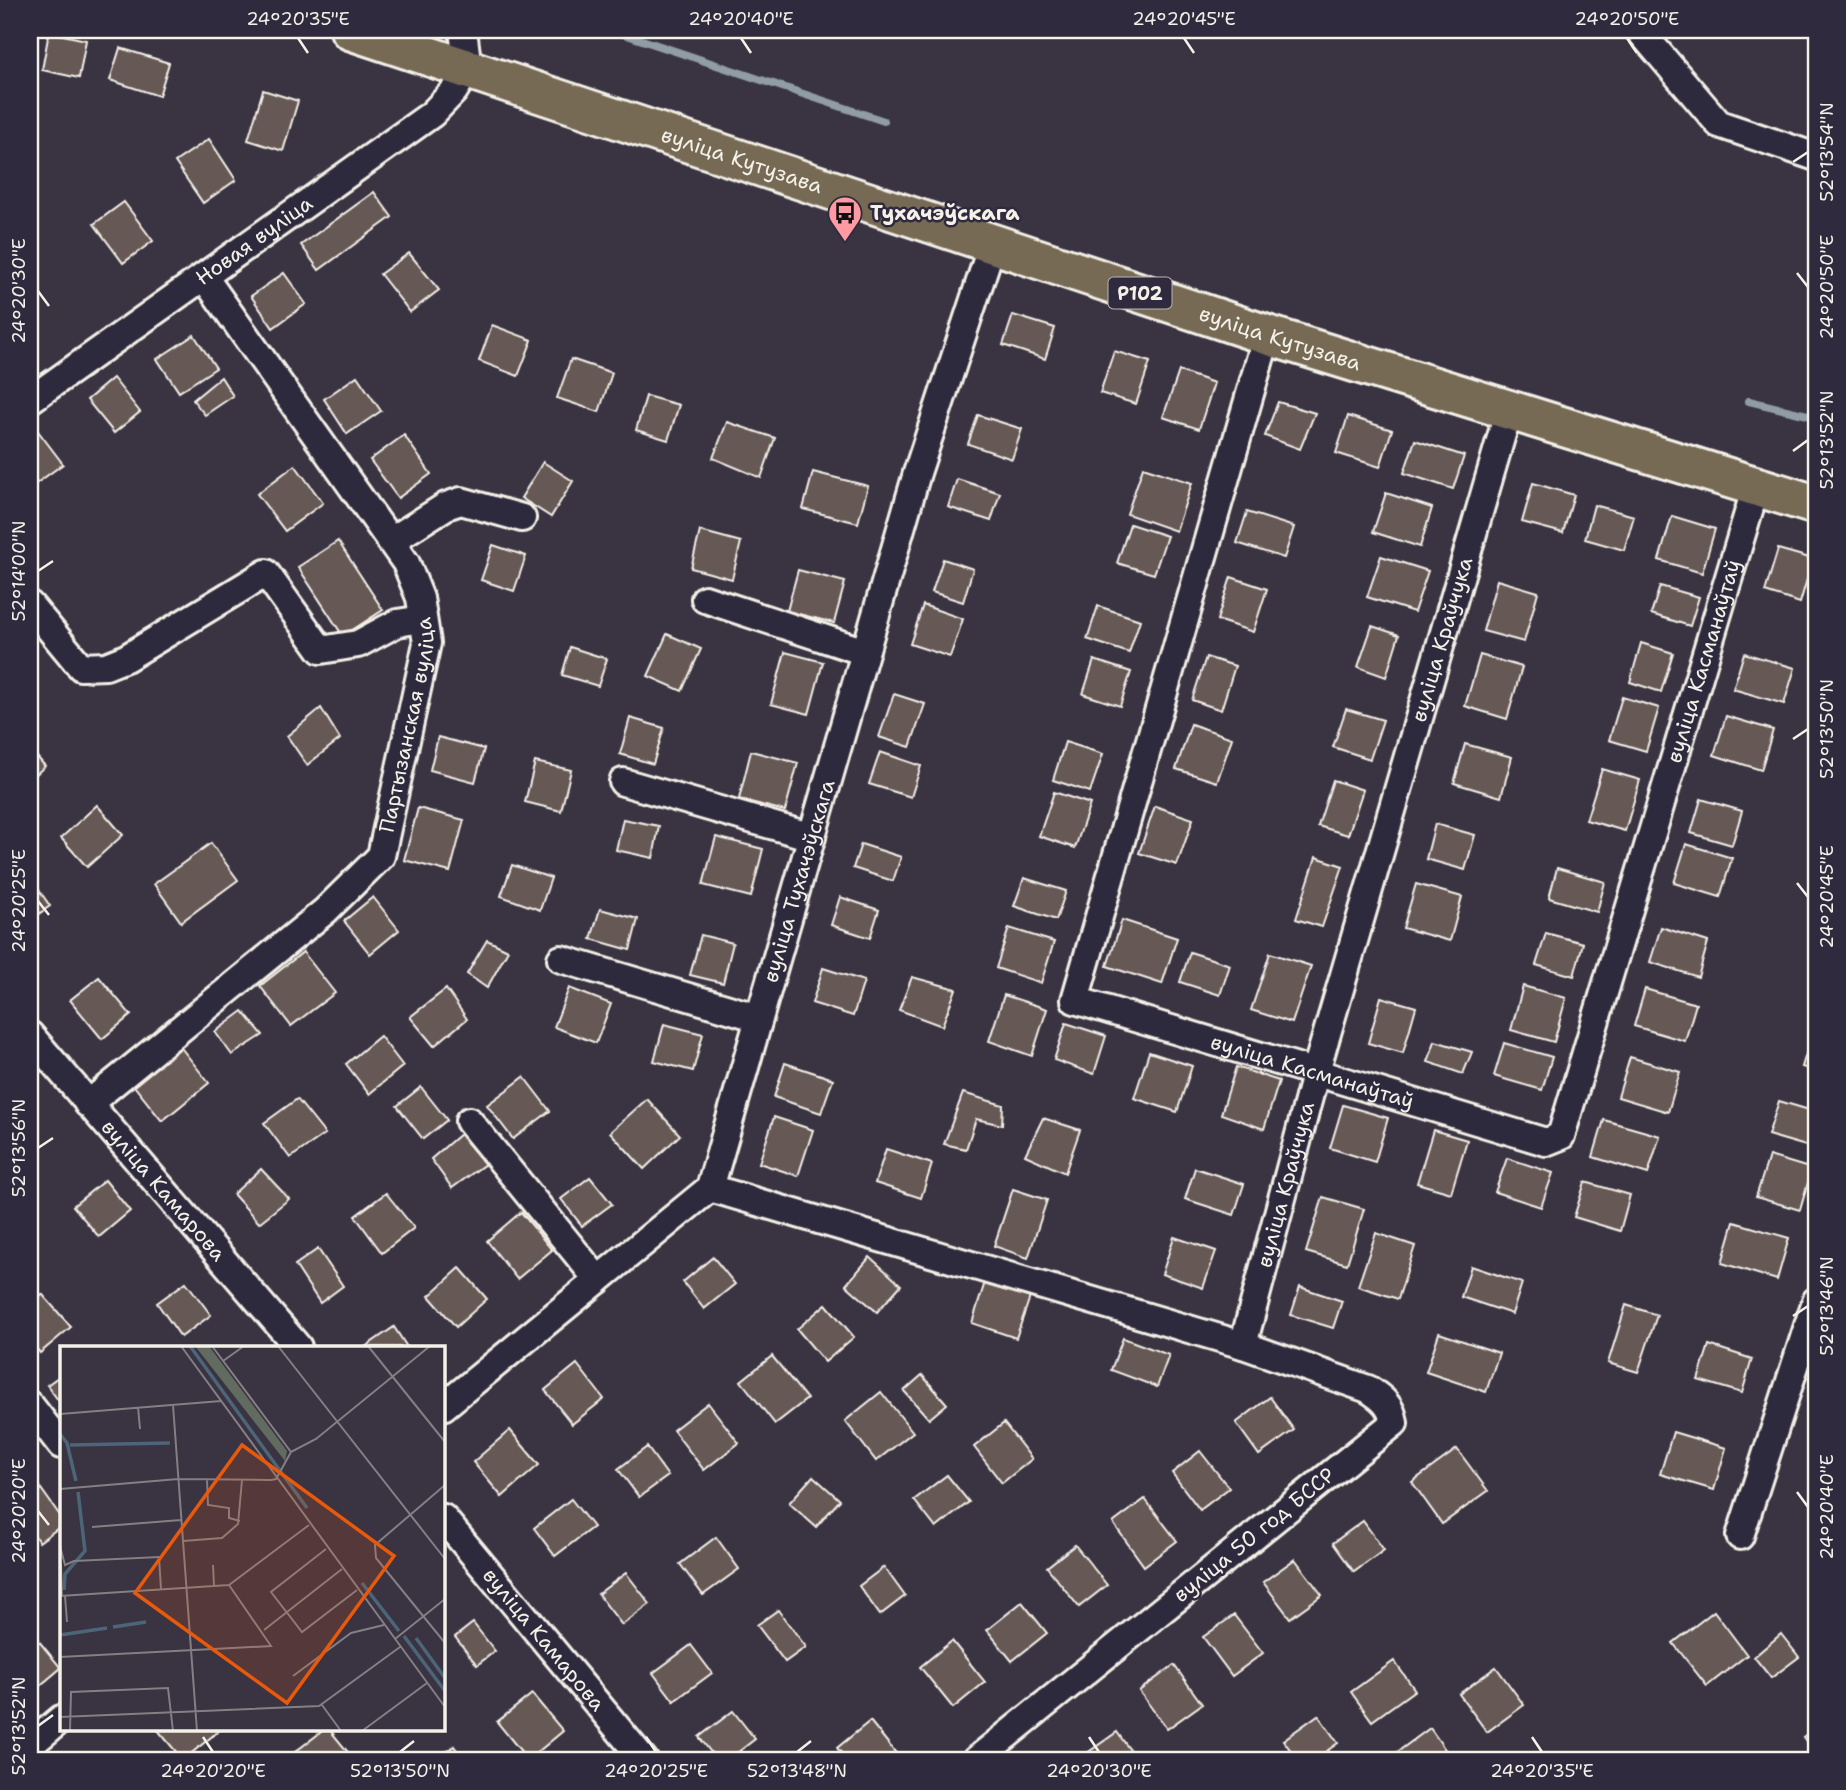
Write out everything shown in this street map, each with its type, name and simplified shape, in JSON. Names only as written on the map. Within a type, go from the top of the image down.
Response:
[{"type":"main road","name":"вуліца Кутузава","points":[[351,30],[1268,335],[1816,505]]},
{"type":"street","points":[[463,30],[468,69]]},
{"type":"street","points":[[1639,30],[1719,124],[1816,156]]},
{"type":"street","name":"Новая вуліца","points":[[30,400],[432,114],[454,91],[468,69]]},
{"type":"street","name":"вуліца Тухачэўскага","points":[[710,1188],[917,473],[992,245]]},
{"type":"street","name":"Партызанская вуліца","points":[[88,1104],[325,911],[381,856],[427,643],[420,598],[406,564],[204,277]]},
{"type":"street","name":"вуліца Касманаўтаў","points":[[1268,335],[1075,1000],[1546,1142],[1561,1136],[1756,487]]},
{"type":"street","name":"вуліца Краўчука","points":[[1243,1345],[1316,1071],[1509,410]]},
{"type":"street","points":[[391,541],[446,506],[461,501],[522,518]]},
{"type":"street","points":[[30,605],[81,667],[106,666],[126,658],[266,573],[321,650],[358,644],[397,623],[423,619]]},
{"type":"street","points":[[705,599],[865,652]]},
{"type":"street","points":[[623,782],[811,837]]},
{"type":"street","points":[[561,959],[759,1018]]},
{"type":"street","name":"вуліца Камарова","points":[[30,1035],[297,1346]]},
{"type":"street","points":[[469,1121],[598,1280]]},
{"type":"street","points":[[444,1406],[710,1188],[1243,1345]]},
{"type":"street","points":[[1740,1536],[1816,1301]]},
{"type":"street","name":"вуліца 50 год БССР","points":[[976,1760],[1394,1423],[1393,1412],[1388,1405],[1368,1389],[1243,1345]]},
{"type":"street","points":[[30,1405],[60,1444]]},
{"type":"street","name":"вуліца Камарова","points":[[444,1519],[643,1760]]},
{"type":"street","points":[[30,1745],[60,1720]]},
{"type":"building","points":[[49,32],[86,40],[79,78],[42,70]]},
{"type":"building","points":[[120,48],[169,63],[159,96],[110,80]]},
{"type":"building","points":[[263,90],[298,101],[283,151],[248,140]]},
{"type":"building","points":[[209,139],[236,180],[203,203],[175,162]]},
{"type":"building","points":[[374,192],[392,217],[319,270],[301,245]]},
{"type":"building","points":[[124,202],[153,241],[123,263],[94,224]]},
{"type":"building","points":[[409,253],[439,290],[410,312],[380,274]]},
{"type":"building","points":[[284,273],[306,304],[273,328],[251,296]]},
{"type":"building","points":[[1013,315],[1055,328],[1045,359],[1003,345]]},
{"type":"building","points":[[492,325],[532,340],[518,376],[479,361]]},
{"type":"building","points":[[194,335],[216,368],[179,392],[157,359]]},
{"type":"building","points":[[1114,351],[1150,362],[1136,404],[1100,393]]},
{"type":"building","points":[[571,359],[612,373],[599,412],[557,398]]},
{"type":"building","points":[[1179,371],[1214,383],[1199,429],[1163,417]]},
{"type":"building","points":[[357,376],[381,411],[347,434],[324,399]]},
{"type":"building","points":[[221,377],[233,396],[205,415],[193,400]]},
{"type":"building","points":[[113,378],[140,412],[114,433],[87,400]]},
{"type":"building","points":[[646,396],[679,405],[668,440],[636,430]]},
{"type":"building","points":[[1278,402],[1315,413],[1300,449],[1265,436]]},
{"type":"building","points":[[978,415],[1022,429],[1012,459],[968,444]]},
{"type":"building","points":[[1348,416],[1392,430],[1380,467],[1336,453]]},
{"type":"building","points":[[727,422],[775,438],[761,478],[713,458]]},
{"type":"building","points":[[35,427],[63,464],[30,488],[30,431]]},
{"type":"building","points":[[404,435],[431,474],[398,498],[370,460]]},
{"type":"building","points":[[1415,440],[1464,456],[1453,489],[1404,473]]},
{"type":"building","points":[[543,462],[573,481],[551,517],[521,498]]},
{"type":"building","points":[[295,465],[323,503],[285,531],[257,494]]},
{"type":"building","points":[[1143,467],[1192,483],[1176,531],[1127,514]]},
{"type":"building","points":[[813,472],[868,486],[858,523],[803,509]]},
{"type":"building","points":[[957,479],[1000,493],[991,521],[948,507]]},
{"type":"building","points":[[1533,483],[1574,495],[1563,533],[1522,522]]},
{"type":"building","points":[[1386,493],[1432,508],[1420,547],[1373,532]]},
{"type":"building","points":[[1594,505],[1634,516],[1624,550],[1585,539]]},
{"type":"building","points":[[1247,512],[1294,527],[1284,558],[1237,543]]},
{"type":"building","points":[[1672,516],[1715,529],[1702,573],[1659,560]]},
{"type":"building","points":[[1130,524],[1167,536],[1154,574],[1117,563]]},
{"type":"building","points":[[700,531],[741,542],[732,579],[691,568]]},
{"type":"building","points":[[338,541],[383,610],[343,636],[298,567]]},
{"type":"building","points":[[493,545],[526,556],[514,591],[481,580]]},
{"type":"building","points":[[1778,549],[1813,559],[1800,603],[1765,592]]},
{"type":"building","points":[[1381,556],[1428,571],[1414,612],[1367,597]]},
{"type":"building","points":[[943,559],[973,569],[963,602],[932,592]]},
{"type":"building","points":[[798,570],[845,582],[834,623],[787,611]]},
{"type":"building","points":[[1231,577],[1267,589],[1253,632],[1217,620]]},
{"type":"building","points":[[1497,580],[1538,592],[1524,642],[1483,631]]},
{"type":"building","points":[[1660,586],[1699,597],[1690,626],[1651,614]]},
{"type":"building","points":[[923,605],[963,619],[950,657],[910,644]]},
{"type":"building","points":[[1098,606],[1140,620],[1129,653],[1087,639]]},
{"type":"building","points":[[1372,626],[1399,635],[1386,677],[1358,667]]},
{"type":"building","points":[[667,634],[701,649],[682,691],[648,676]]},
{"type":"building","points":[[1641,643],[1673,653],[1661,692],[1630,682]]},
{"type":"building","points":[[570,647],[607,659],[598,686],[562,675]]},
{"type":"building","points":[[785,652],[823,662],[809,714],[771,704]]},
{"type":"building","points":[[1744,653],[1795,668],[1784,704],[1733,689]]},
{"type":"building","points":[[1480,655],[1522,667],[1507,719],[1465,706]]},
{"type":"building","points":[[1206,657],[1235,666],[1221,710],[1192,700]]},
{"type":"building","points":[[1094,660],[1131,672],[1120,706],[1083,694]]},
{"type":"building","points":[[894,694],[925,704],[910,747],[879,737]]},
{"type":"building","points":[[1622,697],[1659,708],[1646,751],[1609,740]]},
{"type":"building","points":[[321,708],[340,739],[307,765],[287,736]]},
{"type":"building","points":[[1346,709],[1383,720],[1370,759],[1333,747]]},
{"type":"building","points":[[1726,716],[1773,730],[1761,770],[1714,755]]},
{"type":"building","points":[[630,718],[664,728],[653,764],[620,754]]},
{"type":"building","points":[[1191,724],[1232,738],[1217,782],[1176,769]]},
{"type":"building","points":[[438,737],[484,749],[475,782],[430,770]]},
{"type":"building","points":[[1065,742],[1103,754],[1090,792],[1053,780]]},
{"type":"building","points":[[1465,744],[1512,757],[1501,797],[1454,783]]},
{"type":"building","points":[[30,749],[45,766],[30,780]]},
{"type":"building","points":[[751,751],[798,763],[785,811],[739,799]]},
{"type":"building","points":[[880,752],[921,766],[911,797],[869,784]]},
{"type":"building","points":[[535,762],[571,770],[561,811],[525,802]]},
{"type":"building","points":[[1602,769],[1640,780],[1625,831],[1586,820]]},
{"type":"building","points":[[1333,780],[1363,790],[1348,835],[1318,826]]},
{"type":"building","points":[[1054,792],[1090,804],[1075,848],[1039,836]]},
{"type":"building","points":[[1701,799],[1742,811],[1732,845],[1691,833]]},
{"type":"building","points":[[97,805],[123,835],[87,867],[61,838]]},
{"type":"building","points":[[1155,806],[1193,819],[1177,865],[1139,853]]},
{"type":"building","points":[[418,808],[464,820],[450,872],[404,860]]},
{"type":"building","points":[[623,819],[659,826],[653,858],[616,850]]},
{"type":"building","points":[[1435,824],[1475,835],[1465,870],[1426,859]]},
{"type":"building","points":[[716,837],[763,849],[751,897],[703,885]]},
{"type":"building","points":[[211,843],[238,880],[181,922],[154,884]]},
{"type":"building","points":[[861,844],[901,857],[893,881],[853,868]]},
{"type":"building","points":[[1686,844],[1732,858],[1720,897],[1674,883]]},
{"type":"building","points":[[1316,857],[1343,866],[1322,927],[1296,919]]},
{"type":"building","points":[[512,865],[551,878],[540,910],[501,896]]},
{"type":"building","points":[[1557,868],[1605,882],[1597,912],[1549,898]]},
{"type":"building","points":[[30,877],[50,906],[30,920]]},
{"type":"building","points":[[1024,878],[1066,891],[1056,920],[1014,906]]},
{"type":"building","points":[[1416,884],[1462,897],[1450,941],[1403,928]]},
{"type":"building","points":[[373,897],[399,930],[370,954],[344,921]]},
{"type":"building","points":[[840,897],[879,910],[870,938],[831,925]]},
{"type":"building","points":[[600,909],[638,919],[630,950],[591,939]]},
{"type":"building","points":[[1122,920],[1177,938],[1162,984],[1107,966]]},
{"type":"building","points":[[1661,927],[1708,942],[1698,977],[1650,962]]},
{"type":"building","points":[[1009,928],[1054,942],[1041,983],[996,968]]},
{"type":"building","points":[[1546,933],[1583,943],[1574,976],[1536,965]]},
{"type":"building","points":[[701,935],[733,943],[723,983],[690,975]]},
{"type":"building","points":[[487,940],[508,950],[487,988],[467,974]]},
{"type":"building","points":[[303,952],[335,993],[291,1026],[260,986]]},
{"type":"building","points":[[1190,952],[1230,965],[1220,995],[1180,982]]},
{"type":"building","points":[[1270,953],[1311,966],[1292,1023],[1251,1010]]},
{"type":"building","points":[[823,968],[864,981],[853,1016],[812,1003]]},
{"type":"building","points":[[99,977],[131,1015],[102,1039],[70,1000]]},
{"type":"building","points":[[912,977],[956,989],[942,1026],[899,1010]]},
{"type":"building","points":[[1523,986],[1566,998],[1554,1042],[1511,1030]]},
{"type":"building","points":[[569,988],[611,1004],[596,1043],[554,1027]]},
{"type":"building","points":[[446,989],[467,1019],[434,1046],[410,1017]]},
{"type":"building","points":[[1645,989],[1696,1004],[1685,1041],[1634,1026]]},
{"type":"building","points":[[1004,995],[1047,1009],[1032,1056],[989,1041]]},
{"type":"building","points":[[1381,997],[1416,1007],[1403,1053],[1368,1043]]},
{"type":"building","points":[[243,1011],[263,1035],[232,1055],[215,1032]]},
{"type":"building","points":[[1066,1023],[1106,1036],[1094,1074],[1054,1060]]},
{"type":"building","points":[[664,1024],[703,1034],[693,1071],[654,1061]]},
{"type":"building","points":[[380,1036],[403,1066],[369,1094],[346,1064]]},
{"type":"building","points":[[1435,1041],[1472,1052],[1463,1074],[1428,1062]]},
{"type":"building","points":[[1810,1041],[1816,1043],[1816,1071],[1802,1067]]},
{"type":"building","points":[[1504,1043],[1552,1057],[1542,1090],[1494,1076]]},
{"type":"building","points":[[178,1044],[209,1083],[162,1121],[131,1082]]},
{"type":"building","points":[[1149,1052],[1192,1066],[1177,1112],[1134,1098]]},
{"type":"building","points":[[1630,1057],[1680,1072],[1668,1112],[1618,1097]]},
{"type":"building","points":[[785,1063],[833,1079],[821,1113],[774,1097]]},
{"type":"building","points":[[1236,1067],[1279,1081],[1264,1129],[1221,1114]]},
{"type":"building","points":[[524,1077],[550,1111],[513,1139],[487,1105]]},
{"type":"building","points":[[421,1087],[447,1120],[423,1139],[397,1106]]},
{"type":"building","points":[[963,1093],[1003,1105],[1002,1125],[976,1119],[966,1149],[944,1144]]},
{"type":"building","points":[[297,1099],[325,1134],[290,1158],[264,1123]]},
{"type":"building","points":[[647,1099],[680,1135],[644,1169],[610,1132]]},
{"type":"building","points":[[1779,1101],[1816,1112],[1816,1149],[1768,1135]]},
{"type":"building","points":[[1343,1105],[1388,1118],[1375,1162],[1330,1148]]},
{"type":"building","points":[[774,1117],[813,1130],[798,1176],[759,1163]]},
{"type":"building","points":[[1043,1118],[1080,1130],[1065,1173],[1025,1155]]},
{"type":"building","points":[[1604,1120],[1660,1136],[1648,1174],[1593,1157]]},
{"type":"building","points":[[1433,1130],[1467,1140],[1451,1193],[1417,1183]]},
{"type":"building","points":[[460,1134],[485,1164],[452,1188],[431,1159]]},
{"type":"building","points":[[886,1149],[932,1164],[921,1198],[875,1183]]},
{"type":"building","points":[[1769,1156],[1812,1169],[1800,1210],[1756,1197]]},
{"type":"building","points":[[1507,1158],[1553,1173],[1541,1207],[1495,1192]]},
{"type":"building","points":[[1195,1168],[1244,1184],[1234,1215],[1185,1199]]},
{"type":"building","points":[[261,1169],[289,1199],[259,1223],[233,1194]]},
{"type":"building","points":[[590,1177],[612,1204],[582,1226],[561,1199]]},
{"type":"building","points":[[105,1180],[130,1211],[99,1237],[73,1206]]},
{"type":"building","points":[[1585,1182],[1630,1195],[1620,1231],[1574,1217]]},
{"type":"building","points":[[1013,1189],[1047,1200],[1028,1258],[994,1246]]},
{"type":"building","points":[[386,1193],[414,1228],[382,1253],[355,1216]]},
{"type":"building","points":[[1323,1197],[1364,1209],[1347,1264],[1306,1252]]},
{"type":"building","points":[[521,1212],[552,1250],[517,1279],[487,1241]]},
{"type":"building","points":[[1734,1222],[1789,1238],[1777,1280],[1722,1263]]},
{"type":"building","points":[[1376,1233],[1415,1246],[1398,1299],[1358,1286]]},
{"type":"building","points":[[1174,1237],[1216,1251],[1203,1288],[1162,1274]]},
{"type":"building","points":[[318,1249],[343,1286],[320,1303],[295,1265]]},
{"type":"building","points":[[713,1257],[735,1284],[704,1309],[683,1282]]},
{"type":"building","points":[[870,1257],[901,1285],[877,1312],[846,1285]]},
{"type":"building","points":[[1471,1266],[1522,1283],[1512,1314],[1461,1297]]},
{"type":"building","points":[[460,1268],[487,1299],[456,1327],[429,1296]]},
{"type":"building","points":[[186,1282],[211,1315],[181,1337],[157,1303]]},
{"type":"building","points":[[985,1282],[1030,1297],[1016,1338],[972,1323]]},
{"type":"building","points":[[1300,1287],[1342,1301],[1333,1328],[1291,1315]]},
{"type":"building","points":[[42,1294],[71,1327],[40,1353],[30,1341],[30,1305]]},
{"type":"building","points":[[826,1304],[854,1337],[825,1362],[797,1329]]},
{"type":"building","points":[[1626,1305],[1657,1315],[1638,1372],[1608,1363]]},
{"type":"building","points":[[394,1327],[406,1346],[366,1346]]},
{"type":"building","points":[[1439,1333],[1499,1353],[1486,1392],[1426,1372]]},
{"type":"building","points":[[1123,1338],[1169,1355],[1157,1387],[1111,1370]]},
{"type":"building","points":[[1709,1345],[1752,1359],[1742,1393],[1698,1380]]},
{"type":"building","points":[[772,1356],[807,1399],[775,1424],[741,1381]]},
{"type":"building","points":[[577,1364],[604,1399],[572,1424],[545,1390]]},
{"type":"building","points":[[922,1375],[947,1404],[929,1419],[904,1391]]},
{"type":"building","points":[[60,1376],[60,1403],[47,1385]]},
{"type":"building","points":[[881,1392],[913,1432],[876,1461],[845,1421]]},
{"type":"building","points":[[1270,1397],[1294,1430],[1259,1455],[1236,1423]]},
{"type":"building","points":[[708,1403],[739,1443],[704,1470],[673,1430]]},
{"type":"building","points":[[1004,1423],[1032,1459],[1002,1483],[974,1447]]},
{"type":"building","points":[[510,1430],[539,1465],[502,1497],[473,1462]]},
{"type":"building","points":[[1673,1432],[1726,1448],[1714,1490],[1660,1474]]},
{"type":"building","points":[[647,1447],[668,1476],[639,1497],[618,1469]]},
{"type":"building","points":[[1457,1449],[1488,1491],[1442,1524],[1412,1482]]},
{"type":"building","points":[[1200,1451],[1229,1488],[1200,1510],[1172,1473]]},
{"type":"building","points":[[947,1475],[969,1502],[936,1528],[914,1500]]},
{"type":"building","points":[[813,1476],[840,1500],[816,1527],[789,1503]]},
{"type":"building","points":[[34,1479],[60,1516],[60,1527],[39,1542],[30,1529],[30,1482]]},
{"type":"building","points":[[571,1499],[593,1527],[555,1556],[534,1528]]},
{"type":"building","points":[[1145,1499],[1177,1541],[1144,1566],[1113,1523]]},
{"type":"building","points":[[1363,1521],[1384,1550],[1354,1572],[1333,1543]]},
{"type":"building","points":[[716,1537],[739,1569],[703,1595],[680,1564]]},
{"type":"building","points":[[1075,1545],[1107,1585],[1079,1607],[1047,1567]]},
{"type":"building","points":[[1295,1559],[1322,1595],[1290,1618],[1263,1582]]},
{"type":"building","points":[[884,1567],[905,1596],[880,1615],[859,1586]]},
{"type":"building","points":[[626,1573],[650,1604],[622,1625],[598,1594]]},
{"type":"building","points":[[1022,1602],[1047,1633],[1012,1661],[987,1630]]},
{"type":"building","points":[[778,1610],[806,1647],[785,1662],[757,1625]]},
{"type":"building","points":[[1714,1611],[1747,1655],[1707,1686],[1673,1643]]},
{"type":"building","points":[[1234,1615],[1263,1653],[1232,1676],[1203,1637]]},
{"type":"building","points":[[473,1623],[495,1651],[477,1665],[455,1637]]},
{"type":"building","points":[[33,1634],[60,1669],[30,1694],[30,1637]]},
{"type":"building","points":[[1781,1634],[1799,1657],[1771,1678],[1754,1657]]},
{"type":"building","points":[[952,1641],[985,1682],[953,1708],[920,1667]]},
{"type":"building","points":[[691,1645],[712,1673],[674,1701],[653,1673]]},
{"type":"building","points":[[1394,1661],[1415,1690],[1372,1721],[1351,1692]]},
{"type":"building","points":[[1174,1665],[1202,1704],[1167,1729],[1139,1691]]},
{"type":"building","points":[[1496,1667],[1524,1705],[1487,1732],[1459,1694]]},
{"type":"building","points":[[532,1694],[563,1731],[528,1760],[497,1722]]},
{"type":"building","points":[[733,1711],[755,1739],[728,1760],[717,1760],[699,1737]]},
{"type":"building","points":[[1318,1715],[1338,1743],[1314,1760],[1298,1760],[1283,1740]]},
{"type":"building","points":[[870,1721],[899,1757],[896,1760],[847,1760],[837,1748]]},
{"type":"building","points":[[1816,1727],[1816,1755],[1803,1737]]},
{"type":"building","points":[[1430,1728],[1451,1758],[1401,1760],[1396,1753]]},
{"type":"building","points":[[158,1730],[220,1730],[183,1760]]},
{"type":"building","points":[[324,1730],[330,1730],[352,1757],[348,1760],[302,1760],[295,1752]]},
{"type":"building","points":[[1117,1732],[1137,1760],[1081,1760],[1080,1758]]},
{"type":"building","points":[[454,1746],[464,1760],[435,1760]]},
{"type":"waterway","points":[[612,30],[884,121]]},
{"type":"waterway","points":[[1749,401],[1816,417]]},
{"type":"place","name":"Тухачэўскага","points":[[845,243]]}]
